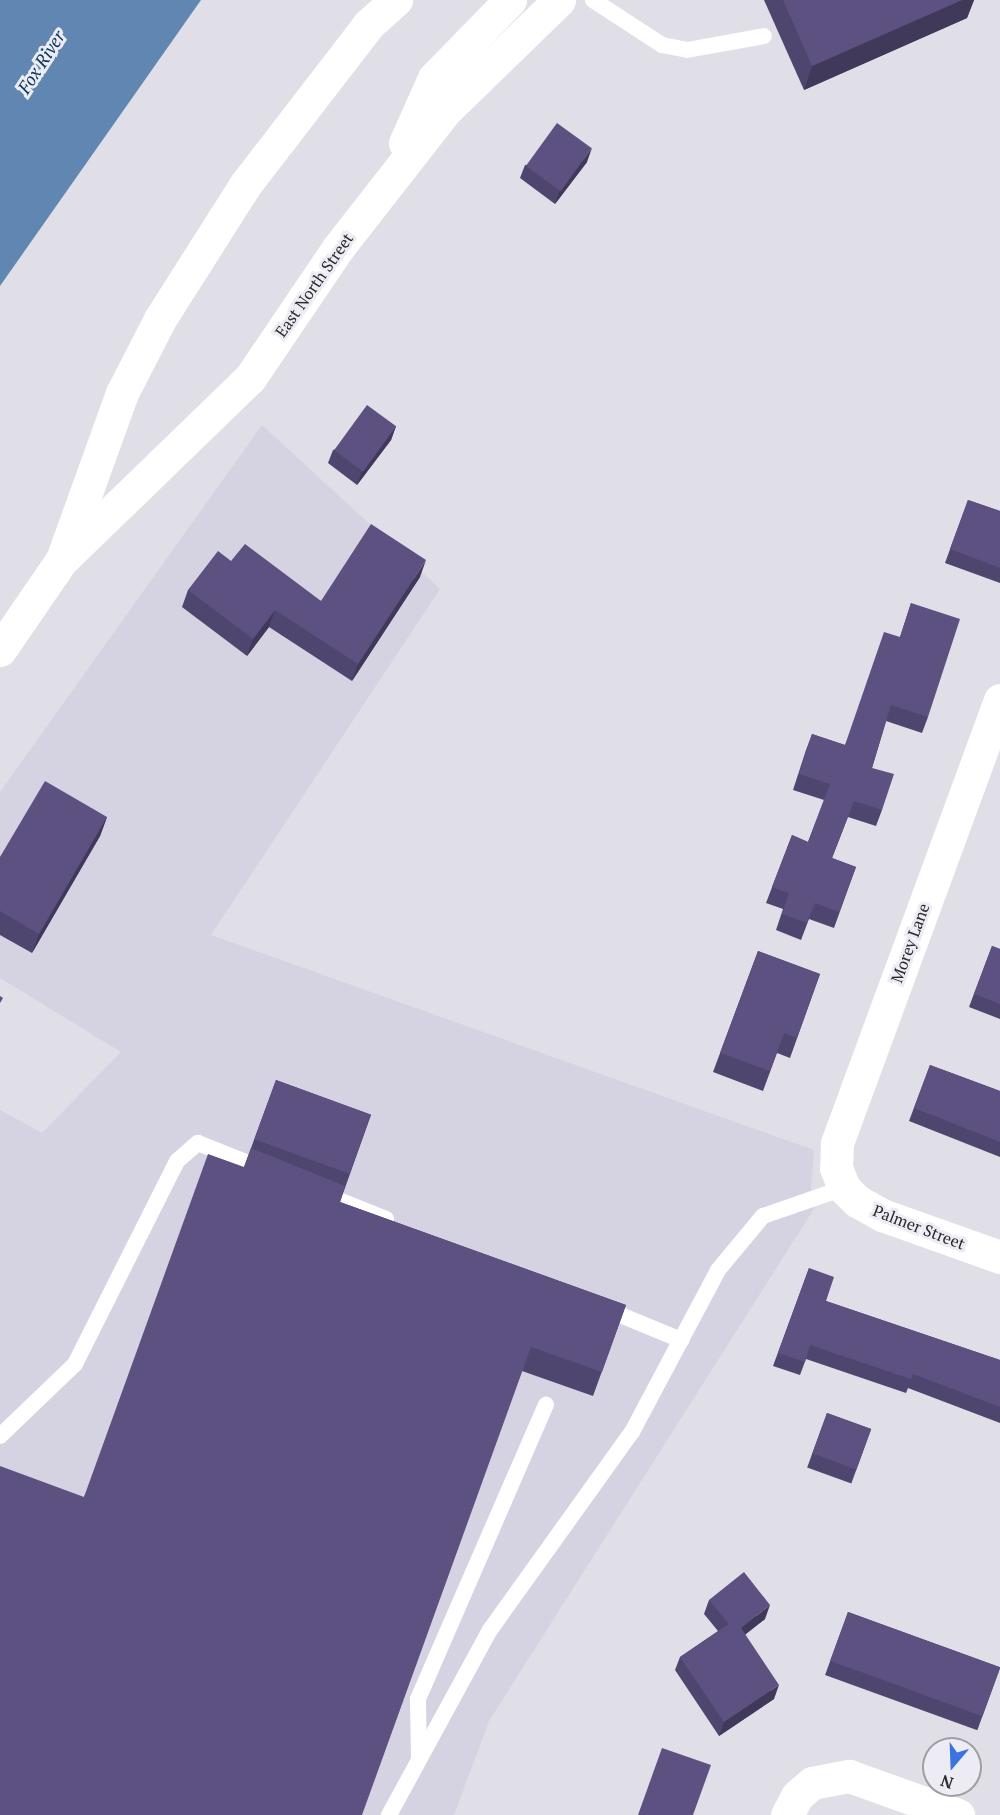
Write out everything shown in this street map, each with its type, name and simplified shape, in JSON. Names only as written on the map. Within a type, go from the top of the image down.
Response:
[{"type":"main road","name":"East North Street","points":[[62,561],[122,393],[160,319],[245,185],[368,25],[396,0]]},
{"type":"main road","points":[[383,191],[434,78],[510,0]]},
{"type":"main road","name":"East North Street","points":[[0,650],[62,561],[250,378],[338,248],[445,111],[559,0]]},
{"type":"main road","name":"Morey Lane","points":[[844,1188],[836,1168],[837,1143],[1000,700]]},
{"type":"main road","name":"Palmer Street","points":[[844,1188],[857,1201],[882,1215],[1000,1257]]},
{"type":"main road","points":[[787,1815],[796,1796],[812,1783],[833,1776],[849,1776],[958,1815]]},
{"type":"lane","points":[[593,0],[637,31],[670,47],[712,49],[764,36]]},
{"type":"lane","points":[[0,1436],[75,1364],[177,1161],[198,1143],[286,1178]]},
{"type":"lane","points":[[308,1187],[407,1228]]},
{"type":"lane","points":[[389,1815],[490,1630],[632,1432],[718,1269],[763,1216],[844,1188]]},
{"type":"lane","points":[[582,1299],[681,1340]]},
{"type":"lane","points":[[419,1760],[418,1699],[546,1405]]},
{"type":"shaded area","points":[[262,425],[440,589],[211,935],[814,1150],[811,1188],[817,1204],[489,1721],[454,1815],[0,1815],[0,1110],[42,1133],[121,1052],[0,978],[0,792]]},
{"type":"water","name":"Fox River","points":[[0,0],[201,0],[0,286]]},
{"type":"building","points":[[783,0],[962,0],[812,66]]},
{"type":"building","points":[[557,123],[592,148],[561,191],[526,166]]},
{"type":"building","points":[[367,405],[396,426],[363,471],[334,450]]},
{"type":"building","points":[[968,500],[1000,511],[1000,568],[950,549]]},
{"type":"building","points":[[371,524],[426,560],[358,664],[275,610],[253,639],[188,590],[218,551],[231,561],[245,544],[321,601]]},
{"type":"building","points":[[911,603],[960,619],[928,717],[891,705],[872,768],[894,774],[882,810],[854,801],[832,858],[856,867],[839,912],[815,903],[807,923],[782,914],[789,893],[772,887],[792,835],[808,842],[830,784],[799,774],[812,734],[845,745],[884,632],[900,637]]},
{"type":"building","points":[[45,781],[107,817],[39,934],[0,911],[0,857]]},
{"type":"building","points":[[992,946],[1000,949],[1000,1004],[974,994]]},
{"type":"building","points":[[758,951],[820,974],[797,1038],[784,1033],[770,1071],[720,1053]]},
{"type":"building","points":[[930,1065],[1000,1091],[1000,1142],[914,1108]]},
{"type":"building","points":[[276,1080],[371,1115],[349,1174],[254,1139]]},
{"type":"building","points":[[251,1148],[345,1186],[340,1202],[626,1305],[602,1372],[531,1347],[362,1815],[0,1815],[0,1466],[84,1497],[208,1154],[244,1167]]},
{"type":"building","points":[[809,1268],[834,1277],[826,1301],[1000,1360],[1000,1407],[913,1374],[911,1379],[810,1345],[805,1362],[778,1353]]},
{"type":"building","points":[[827,1413],[871,1429],[856,1469],[812,1453]]},
{"type":"building","points":[[744,1572],[770,1605],[741,1628],[779,1685],[724,1722],[680,1657],[729,1624],[709,1600]]},
{"type":"building","points":[[848,1612],[1000,1667],[982,1716],[830,1661]]},
{"type":"building","points":[[662,1748],[711,1765],[693,1815],[638,1815]]}]
